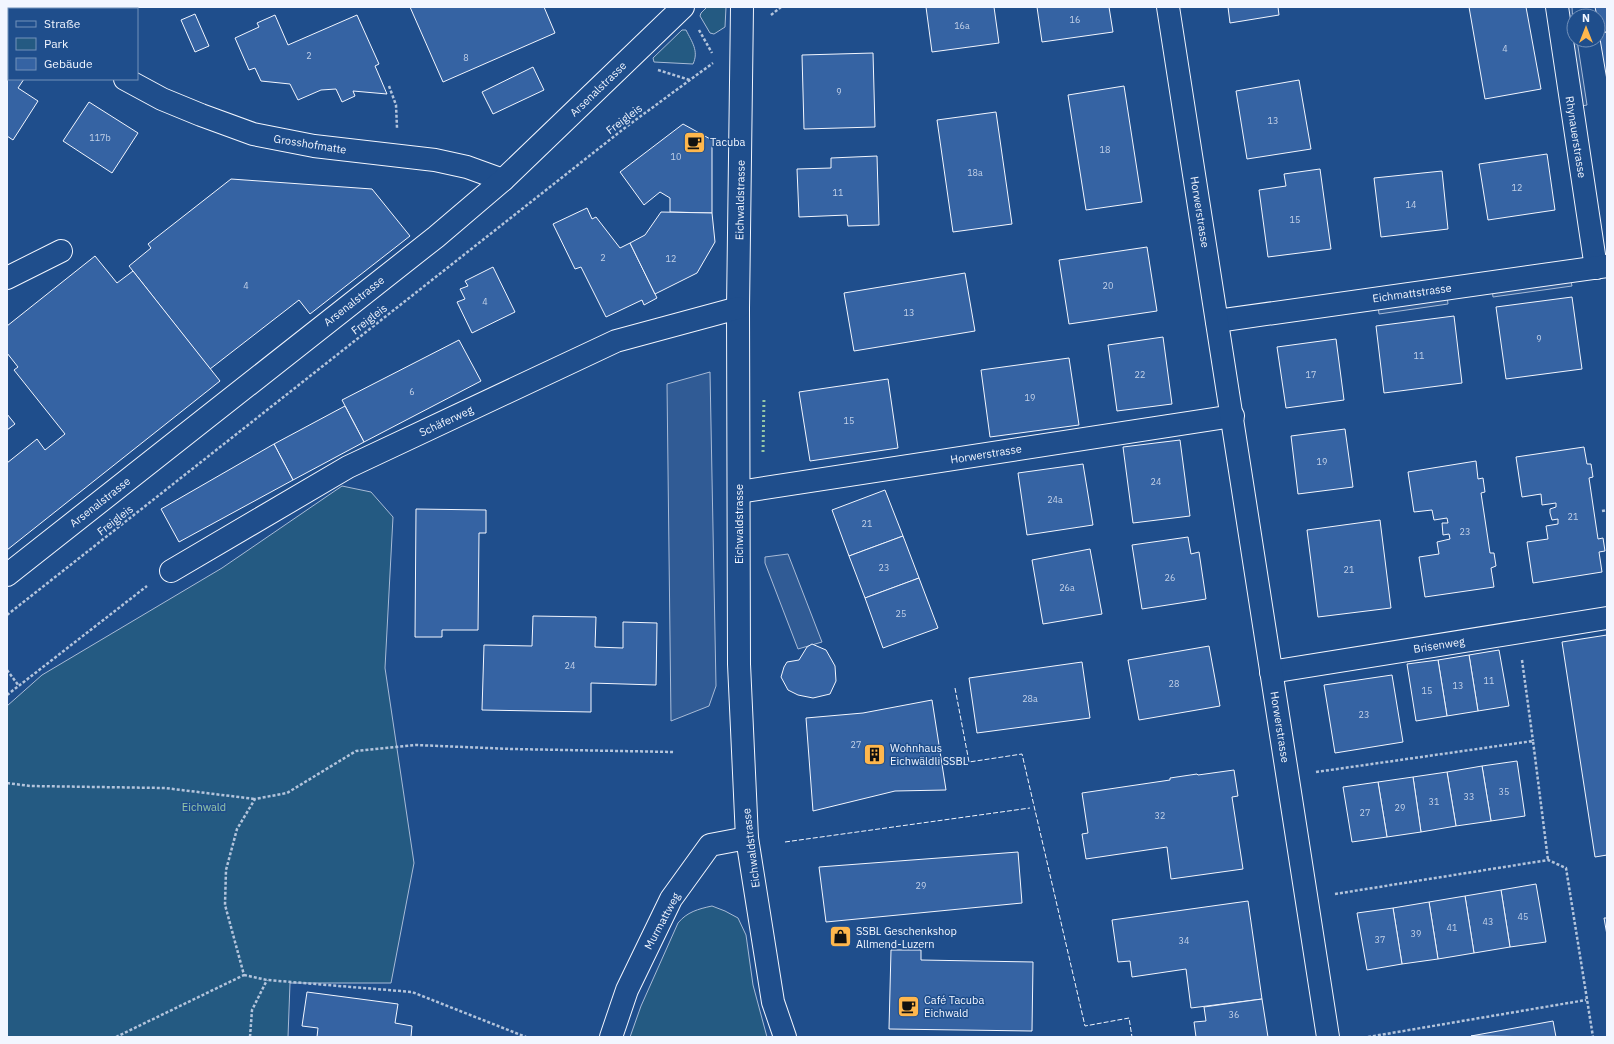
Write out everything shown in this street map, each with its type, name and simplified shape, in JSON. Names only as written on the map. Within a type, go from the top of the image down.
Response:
[{"type":"street","name":"Arsenalstrasse","points":[[7,575],[436,237],[503,180],[683,7]]},
{"type":"street","name":"Eichwaldstrasse","points":[[742,7],[738,308],[739,664],[747,838],[773,1002],[785,1037]]},
{"type":"street","name":"Horwerstrasse","points":[[1168,7],[1328,1037]]},
{"type":"street","name":"Rhynauerstrasse","points":[[1556,7],[1601,267]]},
{"type":"street","name":"Grosshofmatte","points":[[127,80],[162,99],[201,116],[253,134],[314,146],[435,160],[468,168],[503,180]]},
{"type":"street","points":[[7,278],[61,251]]},
{"type":"street","name":"Eichmattstrasse","points":[[1217,321],[1601,267]]},
{"type":"street","name":"Schäferweg","points":[[171,571],[348,467],[616,341],[738,308]]},
{"type":"street","name":"Horwerstrasse","points":[[739,492],[1232,416]]},
{"type":"street","name":"Brisenweg","points":[[1271,672],[1607,618]]},
{"type":"street","name":"Murmattweg","points":[[611,1037],[627,990],[671,900],[710,845],[747,838]]},
{"type":"path","points":[[697,27],[716,60]]},
{"type":"path","name":"Freigleis","points":[[7,615],[626,127],[716,60],[742,38]]},
{"type":"path","points":[[389,86],[396,105],[397,131]]},
{"type":"path","points":[[1602,511],[1607,510]]},
{"type":"path","points":[[7,695],[148,585],[171,571]]},
{"type":"path","points":[[1518,632],[1534,741],[1548,860]]},
{"type":"path","points":[[7,670],[19,686]]},
{"type":"path","points":[[1288,776],[1534,741]]},
{"type":"path","points":[[7,783],[30,786],[165,788],[255,799],[287,793],[356,751],[416,745],[674,752]]},
{"type":"path","points":[[244,975],[225,905],[226,870],[237,829],[255,799]]},
{"type":"path","points":[[1307,899],[1548,860],[1566,868],[1586,1000],[1594,1037]]},
{"type":"path","points":[[116,1037],[244,975],[267,980],[412,992],[526,1037]]},
{"type":"path","points":[[250,1037],[252,1010],[267,980]]},
{"type":"path","points":[[1368,1037],[1586,1000]]},
{"type":"green space","points":[[707,7],[726,7],[725,27],[714,34],[710,33],[700,16]]},
{"type":"green space","points":[[682,30],[686,30],[694,47],[695,59],[693,64],[654,62],[653,58]]},
{"type":"green space","name":"Eichwald","points":[[342,486],[371,492],[393,517],[385,668],[414,863],[391,983],[290,983],[288,1037],[7,1037],[7,706],[42,675],[222,568]]},
{"type":"green space","points":[[712,906],[738,918],[746,935],[753,985],[767,1037],[630,1037],[641,1006],[678,923],[685,916],[693,912]]},
{"type":"shaded area","points":[[1563,7],[1572,7],[1566,8],[1566,28]]},
{"type":"shaded area","points":[[1569,48],[1578,48],[1587,105],[1577,107]]},
{"type":"shaded area","points":[[1570,277],[1572,286],[1493,297],[1492,289]]},
{"type":"shaded area","points":[[1447,296],[1448,304],[1379,314],[1378,306]]},
{"type":"shaded area","points":[[710,372],[716,686],[709,706],[671,721],[667,384]]},
{"type":"shaded area","points":[[788,554],[822,642],[798,649],[765,563],[765,557]]},
{"type":"building","points":[[410,7],[544,7],[555,33],[443,82]]},
{"type":"building","points":[[926,7],[994,7],[999,43],[932,52]]},
{"type":"building","points":[[1037,7],[1109,7],[1113,32],[1042,42]]},
{"type":"building","points":[[1228,7],[1278,7],[1279,15],[1230,23]]},
{"type":"building","points":[[1469,7],[1526,7],[1541,89],[1485,99]]},
{"type":"building","points":[[1607,7],[1607,32],[1606,8],[1595,8]]},
{"type":"building","points":[[195,14],[209,46],[195,52],[181,20]]},
{"type":"building","points":[[275,15],[288,45],[357,15],[379,64],[375,66],[387,94],[353,91],[355,96],[342,102],[336,89],[321,90],[298,100],[290,84],[261,81],[255,68],[249,70],[235,38],[259,27],[257,23]]},
{"type":"building","points":[[1606,32],[1607,80],[1602,48],[1606,48]]},
{"type":"building","points":[[873,53],[875,127],[804,129],[802,55]]},
{"type":"building","points":[[7,61],[8,80],[23,80],[18,88],[38,101],[13,140],[7,136]]},
{"type":"building","points":[[533,67],[544,90],[493,114],[482,92]]},
{"type":"building","points":[[1299,80],[1311,149],[1247,159],[1236,91]]},
{"type":"building","points":[[1124,86],[1142,202],[1086,210],[1068,95]]},
{"type":"building","points":[[89,102],[138,133],[112,173],[63,141]]},
{"type":"building","points":[[996,112],[1012,224],[953,232],[937,120]]},
{"type":"building","points":[[683,124],[712,140],[712,213],[670,212],[670,198],[660,192],[644,205],[620,172]]},
{"type":"building","points":[[1547,154],[1555,210],[1488,220],[1479,164]]},
{"type":"building","points":[[877,156],[879,225],[848,226],[847,215],[799,217],[797,169],[831,168],[831,158]]},
{"type":"building","points":[[1320,169],[1331,249],[1268,257],[1259,190],[1286,186],[1284,174]]},
{"type":"building","points":[[1442,171],[1448,229],[1381,237],[1374,178]]},
{"type":"building","points":[[231,179],[372,189],[410,236],[310,314],[299,300],[210,369],[129,266],[151,248],[148,244]]},
{"type":"building","points":[[587,208],[592,219],[596,217],[620,248],[630,243],[657,298],[644,305],[642,300],[606,317],[581,267],[575,269],[553,224]]},
{"type":"building","points":[[661,212],[712,213],[715,242],[697,273],[655,294],[630,243],[645,235]]},
{"type":"building","points":[[1147,247],[1157,311],[1069,324],[1059,260]]},
{"type":"building","points":[[95,256],[117,283],[133,271],[220,381],[7,550],[7,463],[37,439],[45,450],[65,434],[14,370],[18,367],[7,353],[7,326]]},
{"type":"building","points":[[493,267],[515,312],[472,333],[457,302],[465,299],[460,289],[468,286],[465,281]]},
{"type":"building","points":[[965,273],[975,331],[854,351],[844,293]]},
{"type":"building","points":[[1572,297],[1582,369],[1506,379],[1496,307]]},
{"type":"building","points":[[1454,316],[1462,383],[1384,393],[1376,326]]},
{"type":"building","points":[[1163,337],[1172,404],[1117,411],[1108,345]]},
{"type":"building","points":[[1336,339],[1344,400],[1286,408],[1277,347]]},
{"type":"building","points":[[459,340],[481,381],[364,442],[342,400]]},
{"type":"building","points":[[1069,358],[1079,425],[990,437],[981,370]]},
{"type":"building","points":[[888,379],[898,448],[810,461],[799,392]]},
{"type":"building","points":[[345,406],[364,442],[293,480],[274,444]]},
{"type":"building","points":[[7,414],[15,424],[7,430]]},
{"type":"building","points":[[1345,429],[1353,487],[1298,494],[1291,436]]},
{"type":"building","points":[[1180,440],[1190,516],[1133,523],[1123,447]]},
{"type":"building","points":[[274,444],[293,480],[179,542],[161,509]]},
{"type":"building","points":[[1584,447],[1587,464],[1591,464],[1593,477],[1589,478],[1598,539],[1603,538],[1605,551],[1599,552],[1602,572],[1533,583],[1527,542],[1548,539],[1546,526],[1558,524],[1558,519],[1552,520],[1550,513],[1550,509],[1556,507],[1556,503],[1542,505],[1541,494],[1522,497],[1516,457]]},
{"type":"building","points":[[1476,461],[1478,479],[1483,478],[1485,492],[1481,493],[1490,553],[1494,553],[1496,566],[1491,568],[1494,587],[1425,597],[1419,557],[1439,554],[1437,542],[1450,539],[1449,534],[1443,535],[1442,523],[1448,523],[1447,518],[1434,520],[1432,510],[1414,512],[1408,472]]},
{"type":"building","points":[[1083,464],[1093,525],[1027,535],[1018,473]]},
{"type":"building","points":[[885,490],[903,536],[849,556],[832,510]]},
{"type":"building","points":[[416,509],[486,510],[486,533],[479,533],[478,630],[442,630],[442,637],[415,637]]},
{"type":"building","points":[[1380,520],[1391,608],[1318,617],[1307,530]]},
{"type":"building","points":[[903,536],[919,578],[865,598],[849,556]]},
{"type":"building","points":[[1188,537],[1191,554],[1199,552],[1206,599],[1142,609],[1132,545]]},
{"type":"building","points":[[1090,549],[1102,614],[1043,624],[1032,560]]},
{"type":"building","points":[[919,578],[938,628],[883,648],[865,598]]},
{"type":"building","points":[[533,616],[596,617],[595,647],[623,648],[623,622],[657,623],[656,685],[591,683],[591,712],[482,710],[484,645],[532,646]]},
{"type":"building","points":[[1607,635],[1607,855],[1595,857],[1562,642]]},
{"type":"building","points":[[812,644],[826,650],[835,666],[836,681],[830,694],[813,698],[798,695],[788,690],[781,677],[787,662],[799,660],[807,647]]},
{"type":"building","points":[[1209,646],[1220,706],[1139,720],[1128,660]]},
{"type":"building","points":[[1499,650],[1509,706],[1478,711],[1469,655]]},
{"type":"building","points":[[1469,655],[1478,711],[1447,716],[1438,660]]},
{"type":"building","points":[[1438,660],[1447,716],[1416,721],[1407,664]]},
{"type":"building","points":[[1082,662],[1090,718],[977,733],[969,678]]},
{"type":"building","points":[[1392,675],[1403,742],[1335,753],[1324,685]]},
{"type":"building","name":"Wohnhaus Eichwäldli SSBL","points":[[932,700],[946,790],[895,791],[813,811],[806,718],[863,713]]},
{"type":"building","points":[[1517,761],[1525,816],[1491,821],[1482,766]]},
{"type":"building","points":[[1482,766],[1491,821],[1456,826],[1447,772]]},
{"type":"building","points":[[1234,770],[1238,796],[1232,797],[1243,869],[1171,879],[1167,847],[1086,859],[1082,834],[1088,833],[1082,793],[1170,780],[1170,778]]},
{"type":"building","points":[[1447,772],[1456,826],[1421,832],[1413,777]]},
{"type":"building","points":[[1413,777],[1421,832],[1387,837],[1378,782]]},
{"type":"building","points":[[1378,782],[1387,837],[1352,842],[1343,787]]},
{"type":"building","points":[[1018,852],[1022,903],[826,922],[819,867]]},
{"type":"building","points":[[1536,884],[1546,942],[1510,947],[1501,890]]},
{"type":"building","points":[[1501,890],[1510,947],[1474,953],[1465,896]]},
{"type":"building","points":[[1465,896],[1474,953],[1438,959],[1429,902]]},
{"type":"building","points":[[1248,901],[1262,999],[1191,1008],[1186,969],[1132,977],[1130,961],[1118,962],[1112,920]]},
{"type":"building","points":[[1429,902],[1438,959],[1402,964],[1393,908]]},
{"type":"building","points":[[1393,908],[1402,964],[1367,970],[1357,913]]},
{"type":"building","points":[[1604,918],[1607,918],[1607,935]]},
{"type":"building","points":[[891,950],[921,950],[921,960],[1033,962],[1032,1031],[889,1029]]},
{"type":"building","points":[[307,992],[398,1004],[395,1023],[412,1026],[411,1037],[317,1037],[318,1028],[302,1026]]},
{"type":"building","points":[[1262,999],[1268,1037],[1196,1037],[1194,1022],[1206,1021],[1204,1007]]},
{"type":"building","points":[[1553,1021],[1556,1037],[1471,1036]]},
{"type":"hedge","points":[[763,452],[764,398]]},
{"type":"fence","points":[[955,688],[969,762],[1022,754],[1085,1026],[1129,1018],[1132,1037]]},
{"type":"fence","points":[[785,842],[1030,808]]},
{"type":"place","name":"Tacuba","points":[[695,142]]},
{"type":"place","name":"Wohnhaus Eichwäldli SSBL","points":[[875,754]]},
{"type":"place","name":"SSBL Geschenkshop Allmend-Luzern","points":[[841,937]]},
{"type":"place","name":"Café Tacuba Eichwald","points":[[908,1006]]}]
